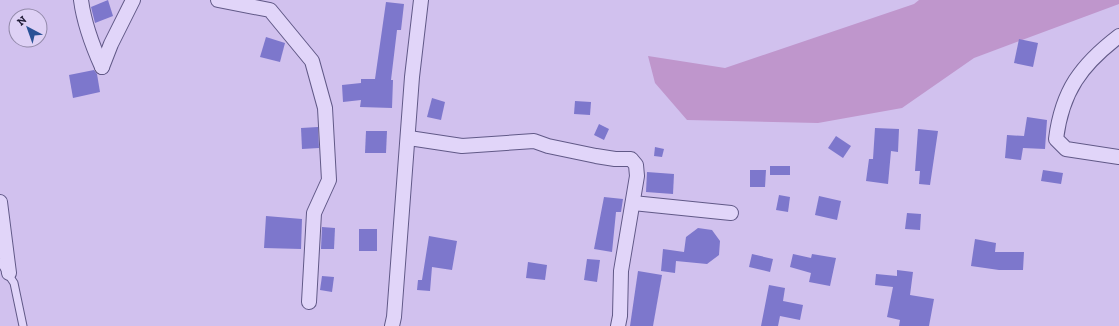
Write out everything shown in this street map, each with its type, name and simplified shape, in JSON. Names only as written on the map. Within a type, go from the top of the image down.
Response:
[{"type":"street","points":[[81,0],[82,11],[95,51],[102,67],[111,44],[133,0]]},
{"type":"street","points":[[218,0],[270,10],[298,42],[312,61],[325,108],[329,180],[314,213],[308,302]]},
{"type":"street","points":[[392,326],[412,77],[421,0]]},
{"type":"street","points":[[1119,36],[1085,66],[1074,81],[1058,117],[1056,139],[1066,149],[1119,157]]},
{"type":"street","points":[[408,138],[462,146],[534,141],[548,146],[609,158],[631,158],[636,165],[637,176],[621,271],[620,316],[618,326]]},
{"type":"street","points":[[0,202],[4,268]]},
{"type":"street","points":[[633,203],[731,213]]},
{"type":"lane","points":[[4,268],[14,283],[18,296],[23,326]]},
{"type":"shaded area","points":[[919,0],[1119,0],[1119,4],[974,58],[902,108],[818,123],[687,120],[655,83],[648,56],[725,68],[914,4]]},
{"type":"building","points":[[108,0],[113,16],[95,23],[91,7]]},
{"type":"building","points":[[386,2],[404,4],[401,30],[397,30],[391,80],[393,80],[392,108],[360,107],[361,100],[343,102],[342,85],[361,83],[361,79],[375,79]]},
{"type":"building","points":[[266,37],[285,43],[280,62],[260,57]]},
{"type":"building","points":[[1019,39],[1038,43],[1033,67],[1014,63]]},
{"type":"building","points":[[94,70],[97,74],[100,92],[73,98],[69,75]]},
{"type":"building","points":[[432,98],[445,102],[441,120],[427,117]]},
{"type":"building","points":[[575,101],[591,102],[590,115],[574,114]]},
{"type":"building","points":[[1027,117],[1047,120],[1045,149],[1023,148],[1021,160],[1005,158],[1007,135],[1024,136]]},
{"type":"building","points":[[599,124],[609,129],[604,140],[594,135]]},
{"type":"building","points":[[318,127],[319,148],[302,149],[301,128]]},
{"type":"building","points":[[875,128],[899,129],[898,152],[891,151],[888,184],[866,181],[869,159],[873,159]]},
{"type":"building","points":[[918,129],[938,131],[930,185],[919,184],[920,171],[915,171]]},
{"type":"building","points":[[366,131],[387,131],[386,153],[365,153]]},
{"type":"building","points":[[836,136],[851,146],[843,158],[828,148]]},
{"type":"building","points":[[655,147],[664,149],[662,157],[654,156]]},
{"type":"building","points":[[770,166],[790,166],[790,175],[770,175]]},
{"type":"building","points":[[750,170],[766,170],[765,187],[750,187]]},
{"type":"building","points":[[1043,170],[1063,173],[1061,184],[1041,181]]},
{"type":"building","points":[[647,172],[674,174],[673,194],[646,192]]},
{"type":"building","points":[[779,195],[790,197],[788,212],[776,210]]},
{"type":"building","points":[[819,196],[841,201],[837,220],[815,215]]},
{"type":"building","points":[[604,197],[623,199],[621,212],[616,212],[612,252],[594,249]]},
{"type":"building","points":[[907,213],[921,214],[920,230],[905,229]]},
{"type":"building","points":[[266,216],[302,219],[301,249],[264,248]]},
{"type":"building","points":[[322,227],[335,228],[334,249],[321,249]]},
{"type":"building","points":[[698,228],[712,230],[720,241],[719,255],[707,264],[676,261],[675,273],[661,271],[663,249],[684,252],[686,237]]},
{"type":"building","points":[[359,229],[377,229],[377,251],[359,251]]},
{"type":"building","points":[[429,236],[457,241],[452,270],[432,267],[430,291],[417,290],[418,280],[422,280]]},
{"type":"building","points":[[975,239],[996,243],[995,252],[1024,252],[1023,270],[999,270],[971,266]]},
{"type":"building","points":[[752,254],[773,259],[770,272],[749,267]]},
{"type":"building","points":[[793,254],[811,258],[812,254],[836,258],[830,286],[809,282],[811,273],[790,267]]},
{"type":"building","points":[[587,259],[600,260],[597,282],[584,280]]},
{"type":"building","points":[[528,262],[547,265],[545,280],[526,278]]},
{"type":"building","points":[[897,270],[913,272],[910,295],[934,299],[929,326],[899,326],[900,320],[887,317],[893,287],[875,285],[876,274],[897,276]]},
{"type":"building","points":[[638,271],[662,275],[653,326],[630,326]]},
{"type":"building","points":[[322,276],[334,277],[332,292],[320,290]]},
{"type":"building","points":[[769,285],[785,288],[783,301],[803,305],[800,320],[780,316],[778,326],[761,326]]}]
